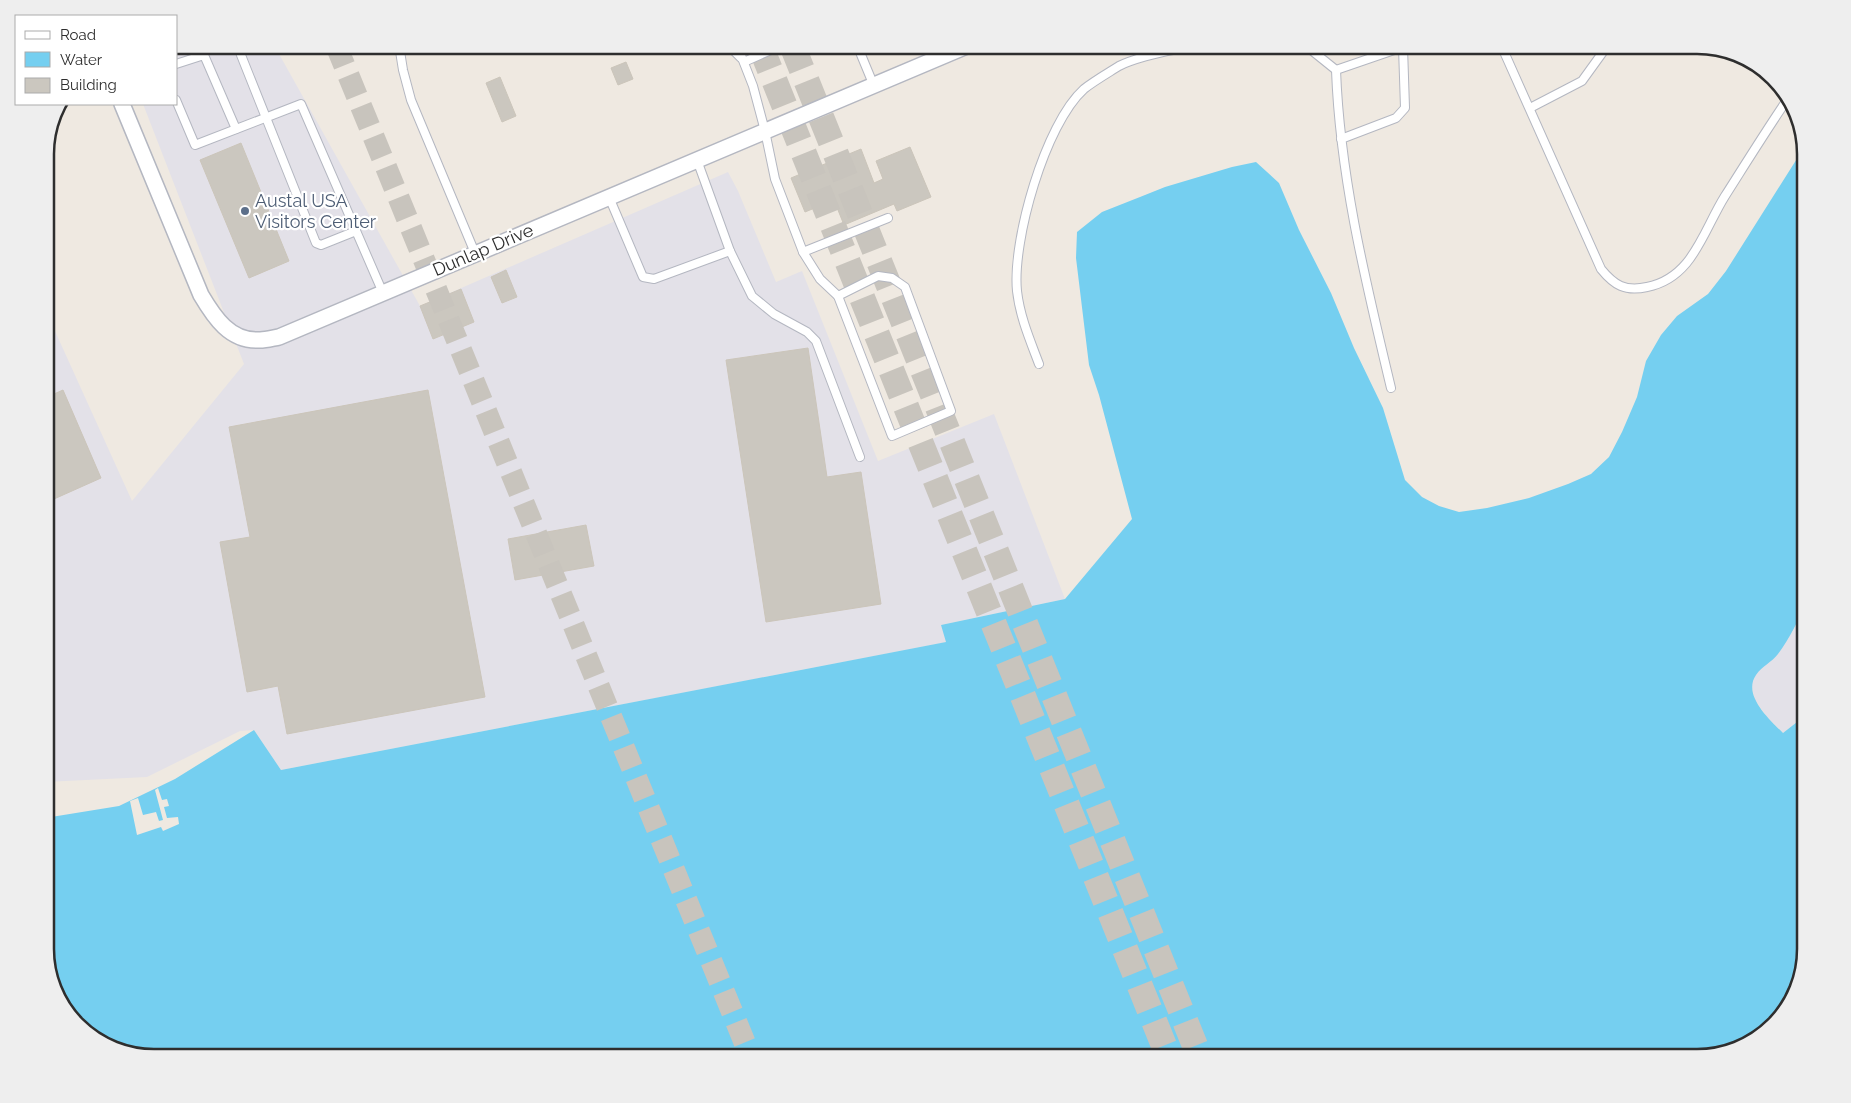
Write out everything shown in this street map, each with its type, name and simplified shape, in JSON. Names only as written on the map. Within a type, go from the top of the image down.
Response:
[{"type":"street","name":"Dunlap Drive","points":[[122,105],[201,295],[213,317],[227,330],[243,338],[259,341],[279,337],[874,86],[945,54]]},
{"type":"lane","points":[[240,54],[316,243],[321,245],[356,231]]},
{"type":"lane","points":[[400,54],[411,100],[475,253]]},
{"type":"lane","points":[[736,54],[744,62]]},
{"type":"lane","points":[[741,54],[753,86],[775,180],[804,252],[820,279],[838,296],[892,436],[951,411],[904,287],[892,278],[878,276],[838,296]]},
{"type":"lane","points":[[744,62],[762,54]]},
{"type":"lane","points":[[861,54],[874,86]]},
{"type":"lane","points":[[1039,364],[1020,312],[1017,269],[1022,230],[1037,176],[1050,140],[1066,111],[1084,90],[1120,65],[1159,54]]},
{"type":"lane","points":[[1316,54],[1336,70],[1341,139],[1359,252],[1391,388]]},
{"type":"lane","points":[[1336,70],[1381,54]]},
{"type":"lane","points":[[1341,139],[1396,118],[1405,108],[1404,54]]},
{"type":"lane","points":[[1505,54],[1601,269],[1612,283],[1635,290],[1657,285],[1684,267],[1696,252],[1719,207],[1784,104]]},
{"type":"lane","points":[[1530,108],[1582,81],[1602,54]]},
{"type":"lane","points":[[178,63],[204,55],[236,129]]},
{"type":"lane","points":[[178,105],[195,145],[301,104],[383,293]]},
{"type":"lane","points":[[697,160],[730,251],[752,296],[774,314],[807,332],[816,341],[860,457]]},
{"type":"lane","points":[[609,197],[643,277],[654,279],[730,251]]},
{"type":"lane","points":[[804,252],[888,218]]},
{"type":"shaded area","points":[[178,54],[279,54],[420,306],[728,172],[738,191],[776,282],[802,271],[878,461],[994,414],[1065,599],[941,625],[947,642],[281,770],[254,730],[240,731],[147,777],[54,782],[54,329],[132,501],[244,364],[143,105],[178,105]]},
{"type":"shaded area","points":[[1797,622],[1797,722],[1783,733],[1767,717],[1755,700],[1751,684],[1755,675],[1793,631]]},
{"type":"water","points":[[1797,159],[1797,622],[1776,657],[1756,675],[1752,691],[1759,707],[1783,733],[1797,722],[1797,950],[1794,975],[1790,988],[1777,1010],[1758,1029],[1736,1042],[1723,1046],[1698,1049],[153,1049],[128,1046],[104,1036],[83,1020],[64,994],[59,982],[54,956],[54,817],[119,806],[175,779],[254,730],[281,770],[946,642],[941,625],[1065,599],[1132,519],[1099,395],[1089,365],[1076,258],[1077,232],[1102,212],[1165,187],[1232,167],[1256,162],[1279,183],[1299,230],[1331,293],[1354,348],[1383,408],[1405,480],[1422,497],[1439,506],[1459,512],[1487,508],[1529,498],[1591,474],[1609,457],[1622,432],[1637,397],[1646,361],[1661,335],[1677,316],[1708,294],[1726,271]]},
{"type":"pier","points":[[158,788],[162,800],[167,799],[169,806],[164,807],[167,818],[178,817],[179,824],[163,831],[161,827],[137,835],[130,801],[138,798],[143,815],[156,812],[159,821],[163,820],[155,790]]},
{"type":"building","points":[[626,62],[633,79],[618,85],[611,68]]},
{"type":"building","points":[[500,77],[516,116],[502,122],[486,83]]},
{"type":"building","name":"Austal USA Visitors Center","points":[[241,143],[289,261],[249,278],[200,160]]},
{"type":"building","points":[[910,147],[931,197],[897,211],[894,204],[844,225],[834,200],[805,212],[791,178],[861,149],[874,183],[883,179],[876,161]]},
{"type":"building","points":[[506,270],[517,297],[502,303],[491,277]]},
{"type":"building","points":[[461,289],[474,322],[433,339],[420,306]]},
{"type":"building","points":[[808,348],[827,477],[861,472],[881,604],[766,622],[726,360]]},
{"type":"building","points":[[63,390],[101,478],[54,499],[54,394]]},
{"type":"building","points":[[428,390],[485,697],[287,734],[278,686],[247,692],[220,542],[250,537],[229,427]]},
{"type":"building","points":[[586,525],[594,566],[515,580],[508,539]]},
{"type":"tunnel","points":[[340,54],[747,1049]]},
{"type":"tunnel","points":[[764,54],[1165,1049]]},
{"type":"tunnel","points":[[796,54],[1196,1049]]},
{"type":"place","name":"Austal USA Visitors Center","points":[[245,211]]}]
